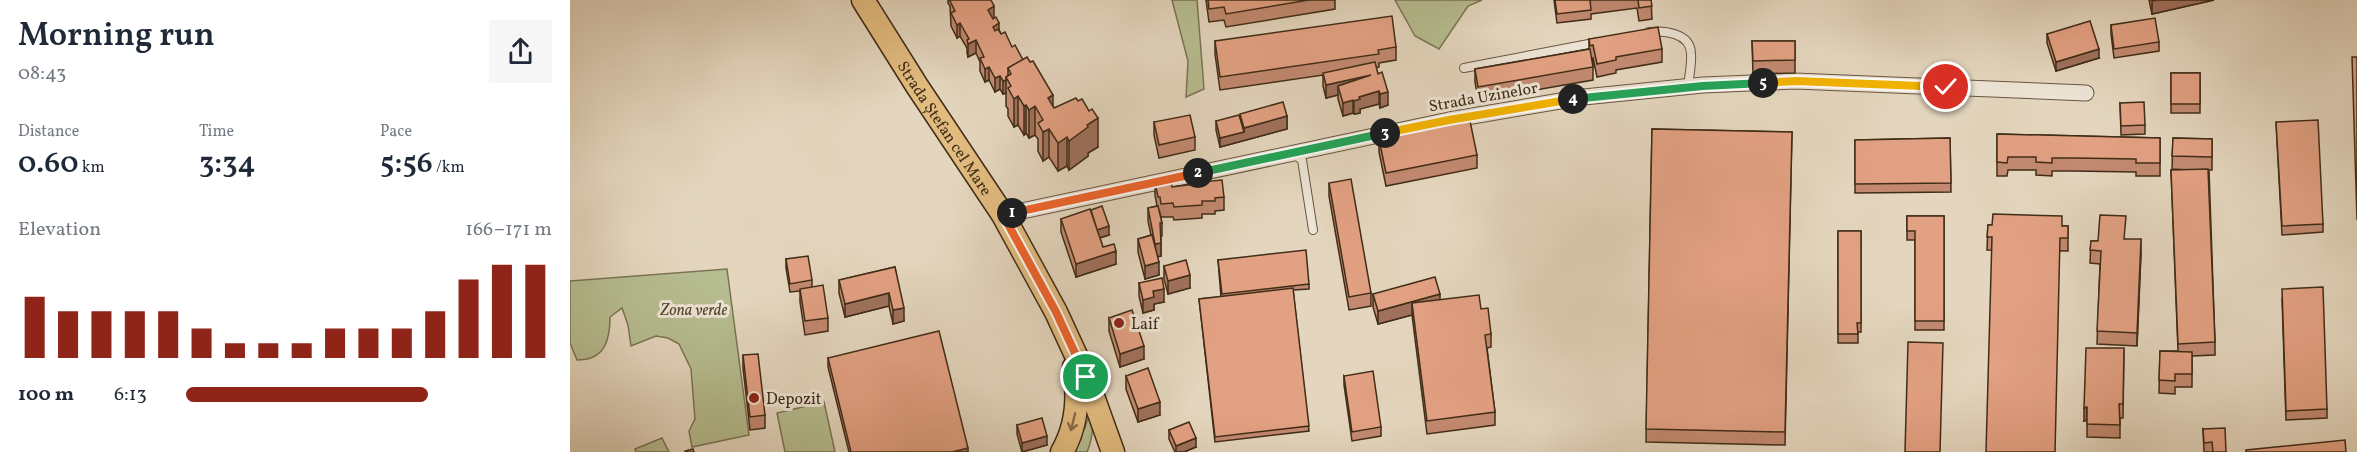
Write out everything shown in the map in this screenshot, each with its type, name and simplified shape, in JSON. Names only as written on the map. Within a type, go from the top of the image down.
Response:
[{"type":"main road","name":"Strada Ștefan cel Mare","points":[[863,0],[1003,215],[1056,312],[1098,407],[1113,452]]},
{"type":"main road","points":[[1062,452],[1070,434],[1077,407],[1077,384],[1071,348]]},
{"type":"street","name":"Strada Uzinelor","points":[[1003,215],[1449,120],[1563,101],[1688,88],[1796,81],[2086,93]]},
{"type":"lane","points":[[1636,35],[1659,30],[1670,32],[1686,41],[1691,50],[1688,88]]},
{"type":"lane","points":[[1464,68],[1613,39]]},
{"type":"lane","points":[[1293,153],[1302,160],[1313,230]]},
{"type":"green space","points":[[1172,0],[1197,0],[1204,89],[1186,97],[1188,61]]},
{"type":"green space","points":[[1395,0],[1482,0],[1468,6],[1439,49],[1415,36]]},
{"type":"green space","name":"Zona verde","points":[[727,269],[749,435],[692,447],[689,431],[695,419],[691,369],[679,344],[668,338],[656,336],[631,346],[628,325],[622,308],[610,317],[607,341],[600,352],[594,357],[577,360],[570,343],[570,281]]},
{"type":"green space","points":[[824,402],[835,452],[785,452],[777,413]]},
{"type":"green space","points":[[1090,411],[1092,432],[1087,452],[1071,452],[1085,428]]},
{"type":"green space","points":[[662,438],[669,452],[636,452],[635,449]]},
{"type":"building","points":[[951,0],[991,0],[994,6],[988,10],[993,19],[996,17],[999,23],[993,27],[995,31],[998,29],[1001,34],[1005,32],[1012,47],[1015,45],[1023,60],[1008,68],[1006,80],[1003,81],[1000,76],[995,78],[989,67],[985,69],[980,58],[984,57],[976,40],[968,44],[969,39],[960,23],[957,25],[951,13],[955,11]]},
{"type":"building","points":[[1208,0],[1309,0],[1226,14],[1224,7],[1209,9]]},
{"type":"building","points":[[1555,0],[1590,0],[1591,10],[1557,14]]},
{"type":"building","points":[[1638,0],[1651,0],[1652,6],[1639,8]]},
{"type":"building","points":[[1392,16],[1396,47],[1378,50],[1379,54],[1220,77],[1215,41]]},
{"type":"building","points":[[2155,18],[2159,42],[2114,49],[2111,25]]},
{"type":"building","points":[[2090,21],[2099,49],[2056,62],[2047,34]]},
{"type":"building","points":[[1658,27],[1662,49],[1616,57],[1616,60],[1597,64],[1593,45],[1590,46],[1589,39]]},
{"type":"building","points":[[1752,41],[1795,41],[1795,60],[1753,61]]},
{"type":"building","points":[[1590,49],[1593,67],[1478,87],[1475,69]]},
{"type":"building","points":[[1027,57],[1030,62],[1033,61],[1053,95],[1048,98],[1054,108],[1076,98],[1078,101],[1082,99],[1089,111],[1092,109],[1098,118],[1069,141],[1067,137],[1058,143],[1049,129],[1043,132],[1038,123],[1043,120],[1035,106],[1029,110],[1018,96],[1014,99],[1008,88],[1011,86],[1006,77],[1011,74],[1008,68]]},
{"type":"building","points":[[2352,57],[2357,57],[2357,220]]},
{"type":"building","points":[[1375,62],[1378,74],[1382,72],[1388,92],[1380,94],[1379,91],[1343,103],[1338,86],[1371,75],[1326,85],[1323,73]]},
{"type":"building","points":[[2171,73],[2200,73],[2200,104],[2171,104]]},
{"type":"building","points":[[1283,102],[1287,116],[1244,128],[1240,114]]},
{"type":"building","points":[[2144,102],[2145,125],[2121,126],[2120,103]]},
{"type":"building","points":[[1190,115],[1195,137],[1159,145],[1154,122]]},
{"type":"building","points":[[1239,115],[1244,132],[1220,138],[1216,121]]},
{"type":"building","points":[[2318,120],[2323,224],[2282,226],[2276,122]]},
{"type":"building","points":[[1470,121],[1477,155],[1386,173],[1379,139]]},
{"type":"building","points":[[1652,129],[1792,132],[1785,432],[1646,429]]},
{"type":"building","points":[[1997,134],[2160,138],[2160,163],[2136,163],[2136,159],[2052,158],[2052,163],[2036,162],[2036,157],[2008,157],[2007,163],[1997,162]]},
{"type":"building","points":[[1950,138],[1951,183],[1855,184],[1855,140]]},
{"type":"building","points":[[2173,138],[2212,139],[2212,157],[2172,156]]},
{"type":"building","points":[[2208,169],[2215,342],[2178,344],[2171,170]]},
{"type":"building","points":[[1199,178],[1201,182],[1222,180],[1224,197],[1215,198],[1215,201],[1202,201],[1202,205],[1174,207],[1173,203],[1161,204],[1155,182],[1171,180],[1172,187],[1195,184],[1194,179]]},
{"type":"building","points":[[1351,179],[1371,293],[1349,297],[1329,183]]},
{"type":"building","points":[[1102,206],[1109,226],[1097,230],[1091,210]]},
{"type":"building","points":[[1158,206],[1162,223],[1160,223],[1161,243],[1155,244],[1148,208]]},
{"type":"building","points":[[1090,209],[1103,247],[1114,244],[1116,251],[1076,264],[1061,219]]},
{"type":"building","points":[[1993,214],[2062,216],[2062,226],[2068,226],[2068,238],[2060,238],[2055,452],[1986,452],[1992,237],[1987,237],[1988,225],[1992,225]]},
{"type":"building","points":[[2100,215],[2126,216],[2124,239],[2141,239],[2137,333],[2097,331],[2101,251],[2090,250],[2091,241],[2098,241]]},
{"type":"building","points":[[1907,216],[1944,216],[1944,321],[1915,321],[1915,231],[1907,231]]},
{"type":"building","points":[[1838,231],[1861,231],[1861,323],[1857,323],[1858,334],[1838,334]]},
{"type":"building","points":[[1152,235],[1159,262],[1145,266],[1138,239]]},
{"type":"building","points":[[1306,250],[1309,284],[1222,294],[1218,260]]},
{"type":"building","points":[[808,256],[812,280],[790,284],[786,259]]},
{"type":"building","points":[[1186,260],[1190,275],[1168,281],[1164,266]]},
{"type":"building","points":[[895,267],[904,308],[893,310],[889,293],[845,304],[839,280]]},
{"type":"building","points":[[1435,277],[1440,294],[1378,311],[1373,294]]},
{"type":"building","points":[[1162,278],[1164,289],[1153,291],[1154,297],[1143,300],[1139,283]]},
{"type":"building","points":[[823,285],[828,318],[805,321],[800,289]]},
{"type":"building","points":[[2323,287],[2327,409],[2286,411],[2282,289]]},
{"type":"building","points":[[1293,288],[1309,426],[1215,437],[1199,299]]},
{"type":"building","points":[[1479,295],[1481,309],[1488,308],[1491,334],[1485,335],[1495,412],[1427,421],[1412,303]]},
{"type":"building","points":[[1132,310],[1144,346],[1120,354],[1109,318]]},
{"type":"building","points":[[939,331],[968,448],[952,452],[851,452],[828,358]]},
{"type":"building","points":[[1908,342],[1943,343],[1940,452],[1905,452]]},
{"type":"building","points":[[2086,348],[2124,348],[2123,404],[2119,404],[2120,425],[2087,424],[2087,407],[2084,408]]},
{"type":"building","points":[[2160,351],[2192,352],[2192,374],[2175,374],[2175,381],[2159,380]]},
{"type":"building","name":"Depozit","points":[[758,354],[765,415],[750,417],[743,355]]},
{"type":"building","points":[[1148,368],[1160,402],[1138,409],[1126,376]]},
{"type":"building","points":[[1373,371],[1381,427],[1352,432],[1344,376]]},
{"type":"building","points":[[1042,418],[1047,436],[1022,443],[1017,425]]},
{"type":"building","points":[[1189,422],[1196,438],[1176,446],[1169,430]]},
{"type":"building","points":[[2225,428],[2226,452],[2213,452],[2212,442],[2204,443],[2203,429]]},
{"type":"building","points":[[2345,440],[2346,452],[2246,452],[2246,450]]},
{"type":"place","name":"Laif","points":[[1119,323]]},
{"type":"place","name":"Depozit","points":[[754,398]]},
{"type":"route","points":[[1086,377],[1056,312],[1003,215],[1449,120],[1584,97],[1703,86],[1796,81],[1946,87]]}]
